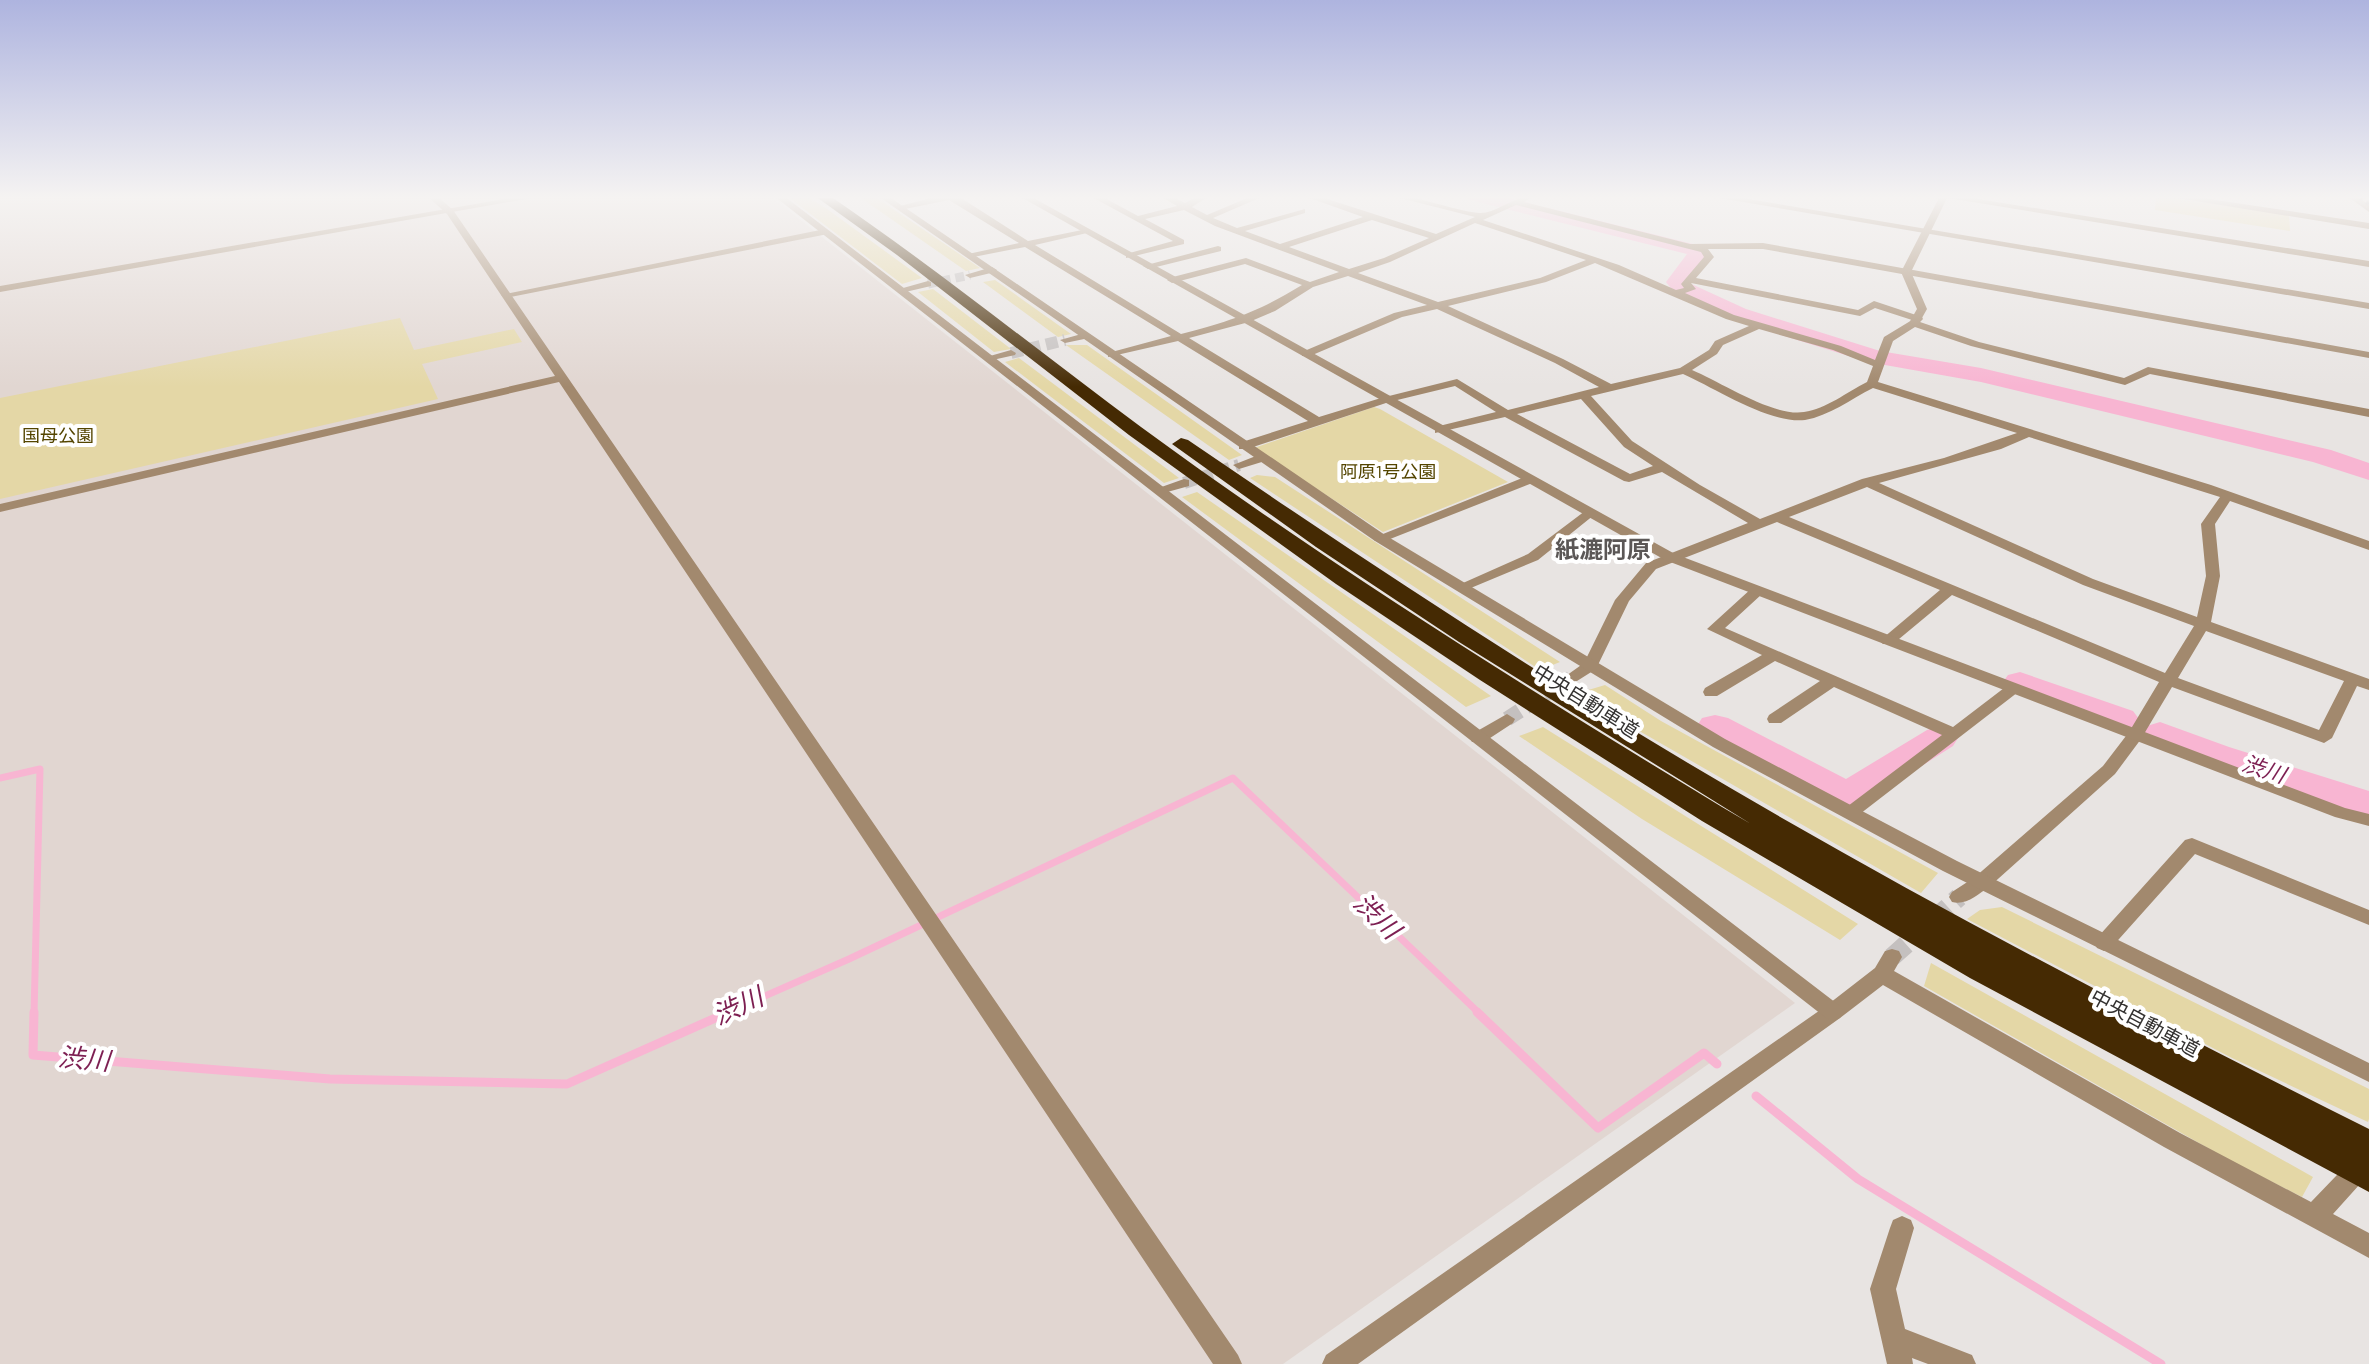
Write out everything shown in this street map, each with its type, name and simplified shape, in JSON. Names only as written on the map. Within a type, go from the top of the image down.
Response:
[{"type":"highway","name":"中央自動車道","points":[[912,260],[1135,431],[1344,579],[1488,675],[1712,814],[1981,969],[2310,1131],[2369,1146]]},
{"type":"highway","name":"中央自動車道","points":[[935,260],[1246,490],[1506,664],[1786,833],[2310,1131],[2369,1176]]},
{"type":"street","points":[[0,289],[172,260]]},
{"type":"street","points":[[482,260],[1229,1364]]},
{"type":"street","points":[[506,295],[685,260]]},
{"type":"street","points":[[861,260],[1833,1012]]},
{"type":"street","points":[[976,260],[1380,538],[1719,743],[1982,882],[2369,1073]]},
{"type":"street","points":[[1053,260],[1317,421]]},
{"type":"street","points":[[1136,260],[1670,557],[2341,813],[2369,820]]},
{"type":"street","points":[[1148,266],[1174,260]]},
{"type":"street","points":[[1316,260],[1436,305],[1559,361],[1607,387]]},
{"type":"street","points":[[1112,355],[1245,320],[1271,309],[1310,285],[1383,260]]},
{"type":"street","points":[[1588,260],[1730,317],[1881,362]]},
{"type":"street","points":[[1675,293],[1690,284],[1707,260]]},
{"type":"street","points":[[1838,260],[2369,355]]},
{"type":"street","points":[[1906,272],[1912,260]]},
{"type":"street","points":[[2092,260],[2369,306]]},
{"type":"street","points":[[2341,260],[2369,264]]},
{"type":"street","points":[[1172,280],[1246,261],[1310,285]]},
{"type":"street","points":[[1306,354],[1398,315],[1543,280],[1592,261]]},
{"type":"street","points":[[970,275],[992,270]]},
{"type":"street","points":[[1684,370],[1791,417],[1820,412],[1872,384],[1888,339],[1916,321],[1922,309],[1906,272]]},
{"type":"street","points":[[901,290],[928,284]]},
{"type":"street","points":[[1690,284],[1860,313],[1874,304],[1975,344],[2125,382],[2148,370],[2369,413]]},
{"type":"street","points":[[1439,430],[1684,370],[1713,352],[1719,343],[1759,325]]},
{"type":"street","points":[[1065,340],[1085,336]]},
{"type":"street","points":[[988,358],[1011,353]]},
{"type":"street","points":[[0,508],[562,378]]},
{"type":"street","points":[[1243,446],[1385,400],[1457,382],[1504,412],[1629,478],[1661,468]]},
{"type":"street","points":[[1872,384],[2227,496],[2369,546]]},
{"type":"street","points":[[1583,394],[1628,444],[1661,468],[1761,525]]},
{"type":"street","points":[[1571,678],[1590,666],[1622,600],[1651,566],[1867,482],[1960,458],[2027,433]]},
{"type":"street","points":[[1239,465],[1261,458]]},
{"type":"street","points":[[1380,538],[1530,479]]},
{"type":"street","points":[[1779,518],[2169,680],[2324,738],[2361,682],[2088,582],[1867,482]]},
{"type":"street","points":[[1160,490],[1184,483]]},
{"type":"street","points":[[1959,897],[1982,882],[2109,770],[2135,735],[2204,622],[2213,576],[2208,524],[2227,496]]},
{"type":"street","points":[[1461,587],[1533,557],[1589,512]]},
{"type":"street","points":[[1888,641],[1951,589]]},
{"type":"street","points":[[1757,591],[1715,629],[1955,734]]},
{"type":"street","points":[[1711,692],[1774,655]]},
{"type":"street","points":[[1775,719],[1833,680]]},
{"type":"street","points":[[1850,813],[2014,689]]},
{"type":"street","points":[[1478,738],[1507,719]]},
{"type":"street","points":[[2104,943],[2192,845],[2369,918]]},
{"type":"street","points":[[1335,1364],[1833,1012],[1887,965],[2172,1140],[2369,1246]]},
{"type":"street","points":[[2314,1217],[2369,1157]]},
{"type":"street","points":[[1902,1228],[1883,1289],[1897,1351],[1963,1364]]},
{"type":"shaded area","points":[[0,260],[851,260],[1795,1003],[1283,1364],[0,1364]]},
{"type":"green space","points":[[870,260],[897,260],[922,278],[902,284]]},
{"type":"green space","points":[[950,260],[968,260],[980,268],[966,271]]},
{"type":"green space","points":[[995,280],[1071,334],[1058,337],[983,282]]},
{"type":"green space","points":[[933,289],[1011,349],[994,352],[918,292]]},
{"type":"green space","name":"国母公園","points":[[400,318],[414,350],[514,329],[522,342],[422,364],[438,399],[0,499],[0,398]]},
{"type":"green space","points":[[1066,345],[1087,345],[1242,455],[1229,460]]},
{"type":"green space","points":[[1019,358],[1179,478],[1164,483],[1005,362]]},
{"type":"green space","name":"阿原1号公園","points":[[1374,407],[1508,482],[1383,532],[1254,448]]},
{"type":"green space","points":[[1257,475],[1275,477],[1560,662],[1540,670],[1250,478]]},
{"type":"green space","points":[[1197,492],[1491,696],[1466,707],[1182,497]]},
{"type":"green space","points":[[1605,685],[1661,721],[1938,873],[1921,893],[1575,694]]},
{"type":"green space","points":[[1543,727],[1858,924],[1840,940],[1642,819],[1519,736]]},
{"type":"green space","points":[[2002,907],[2369,1089],[2368,1122],[2230,1057],[1967,919],[1980,910]]},
{"type":"green space","points":[[1931,963],[2313,1177],[2302,1197],[2227,1159],[1924,986]]},
{"type":"waterway","points":[[1694,260],[1676,282],[1680,287],[1738,314],[1876,357],[1981,375],[2322,456],[2369,472]]},
{"type":"waterway","name":"渋川","points":[[2020,682],[2121,719]]},
{"type":"waterway","name":"渋川","points":[[1715,726],[1847,796],[1940,738]]},
{"type":"waterway","name":"渋川","points":[[2160,734],[2216,756],[2369,804]]},
{"type":"waterway","name":"渋川","points":[[0,778],[40,769],[34,1014]]},
{"type":"waterway","name":"渋川","points":[[724,1014],[849,959],[1233,778],[1480,1014]]},
{"type":"waterway","name":"渋川","points":[[34,1012],[33,1055],[330,1079],[567,1084],[729,1012]]},
{"type":"waterway","name":"渋川","points":[[1477,1012],[1598,1128],[1704,1053],[1717,1064]]},
{"type":"waterway","points":[[1756,1096],[1858,1179],[2161,1364]]},
{"type":"tunnel","points":[[928,284],[970,275]]},
{"type":"tunnel","points":[[1011,353],[1065,340]]},
{"type":"tunnel","points":[[1184,483],[1239,465]]},
{"type":"tunnel","points":[[1507,719],[1571,678]]},
{"type":"tunnel","points":[[1892,957],[1959,897]]},
{"type":"district","name":"紙漉阿原","points":[[1603,550]]}]
